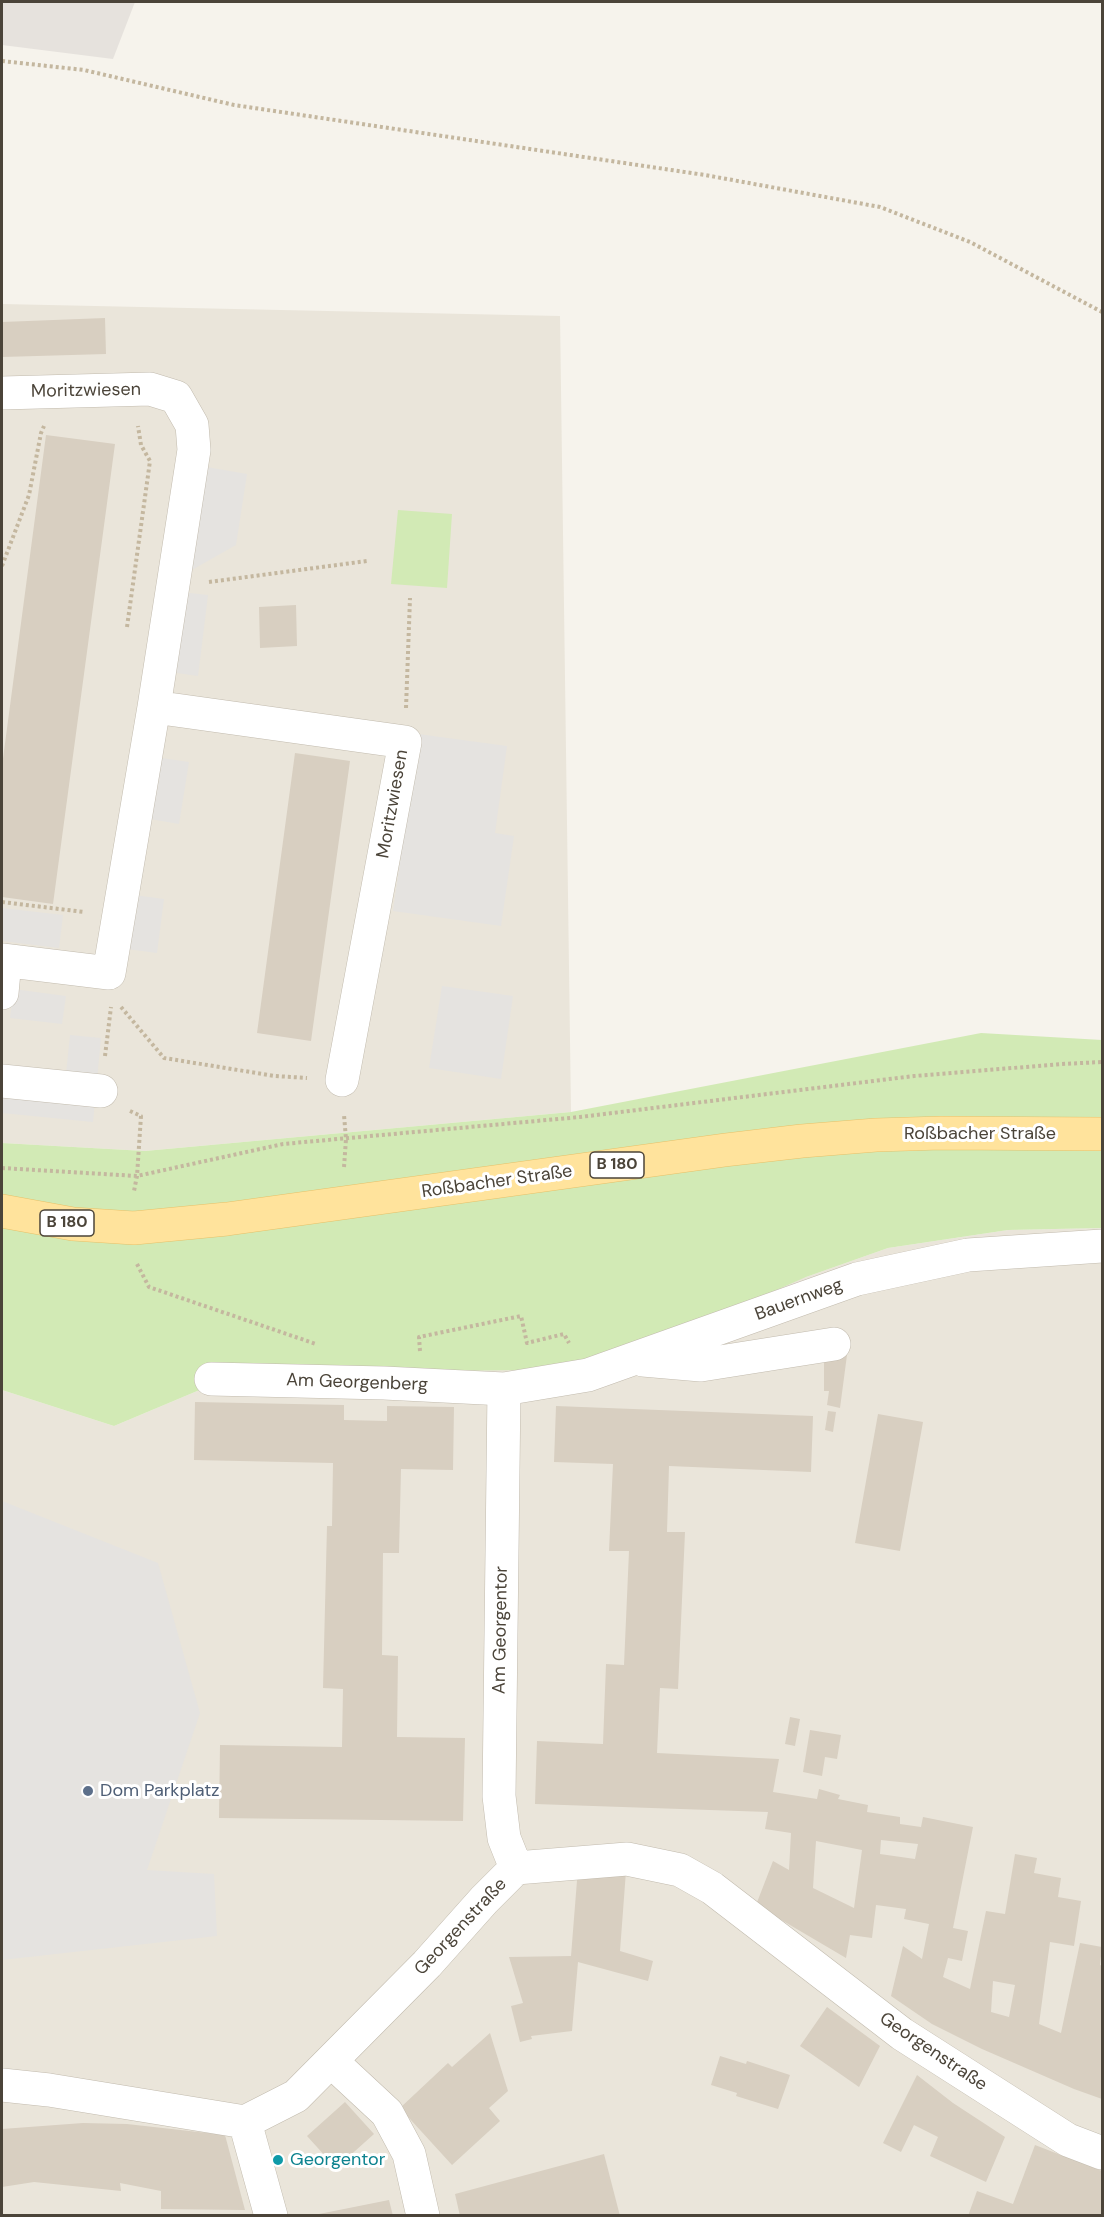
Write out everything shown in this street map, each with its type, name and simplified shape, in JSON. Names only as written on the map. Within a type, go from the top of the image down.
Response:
[{"type":"main road","name":"Roßbacher Straße","points":[[2,1211],[73,1224],[134,1228],[227,1219],[802,1141],[941,1133],[1102,1134]]},
{"type":"street","name":"Moritzwiesen","points":[[2,393],[150,389],[176,397],[192,425],[194,450],[109,973]]},
{"type":"street","name":"Moritzwiesen","points":[[154,707],[405,742],[342,1080]]},
{"type":"street","points":[[2,993],[3,960],[109,973]]},
{"type":"street","points":[[2,1081],[101,1091]]},
{"type":"street","name":"Bauernweg","points":[[504,1389],[588,1374],[857,1279],[968,1255],[1102,1246]]},
{"type":"street","points":[[632,1359],[701,1365],[834,1344]]},
{"type":"street","name":"Am Georgenberg","points":[[211,1379],[384,1383],[504,1389]]},
{"type":"street","name":"Am Georgentor","points":[[504,1389],[499,1796],[504,1838],[516,1868]]},
{"type":"street","name":"Georgenstraße","points":[[245,2122],[296,2096],[427,1964],[484,1899],[516,1868],[627,1859],[680,1870],[712,1888],[902,2034],[1068,2140],[1102,2153]]},
{"type":"street","points":[[331,2061],[387,2113],[409,2154],[423,2216]]},
{"type":"street","points":[[2,2085],[49,2090],[245,2122],[271,2216]]},
{"type":"path","points":[[2,61],[84,70],[234,105],[705,174],[880,207],[970,242],[1102,312]]},
{"type":"path","points":[[127,627],[150,461],[141,445],[132,390]]},
{"type":"path","points":[[2,566],[28,495],[41,433],[63,391]]},
{"type":"path","points":[[173,587],[368,561]]},
{"type":"path","points":[[405,742],[410,598]]},
{"type":"path","points":[[2,902],[88,912],[87,921]]},
{"type":"path","points":[[109,973],[112,997],[164,1058],[275,1076],[342,1080],[346,1138],[344,1163],[348,1203]]},
{"type":"path","points":[[2,1168],[137,1176],[284,1144],[579,1117],[914,1076],[1102,1062]]},
{"type":"path","points":[[136,1263],[149,1287],[323,1346]]},
{"type":"path","points":[[420,1356],[419,1337],[521,1316],[527,1343],[564,1334],[588,1374]]},
{"type":"shaded area","points":[[2,2],[135,2],[113,59],[2,45]]},
{"type":"shaded area","points":[[2,304],[560,316],[571,1112],[145,1151],[2,1143]]},
{"type":"shaded area","points":[[201,466],[247,474],[236,545],[183,575]]},
{"type":"shaded area","points":[[181,592],[208,595],[198,676],[171,672]]},
{"type":"shaded area","points":[[418,734],[507,746],[495,833],[514,836],[501,926],[393,911]]},
{"type":"shaded area","points":[[155,757],[189,762],[179,824],[144,818]]},
{"type":"shaded area","points":[[134,895],[164,899],[157,953],[127,949]]},
{"type":"shaded area","points":[[2,908],[63,915],[59,948],[2,941]]},
{"type":"shaded area","points":[[442,986],[513,996],[501,1079],[429,1068]]},
{"type":"shaded area","points":[[13,989],[66,996],[62,1024],[10,1018]]},
{"type":"shaded area","points":[[70,1035],[101,1038],[93,1122],[2,1113],[4,1068],[66,1074]]},
{"type":"shaded area","points":[[1102,1228],[1102,2215],[2,2215],[2,1390],[114,1426],[240,1373],[806,1277],[888,1248],[1008,1230]]},
{"type":"shaded area","name":"Dom Parkplatz","points":[[2,1501],[158,1563],[200,1713],[147,1870],[214,1874],[217,1936],[2,1960]]},
{"type":"green space","points":[[398,510],[452,514],[447,588],[391,584]]},
{"type":"green space","points":[[981,1033],[1102,1040],[1102,1228],[1008,1230],[888,1248],[806,1277],[628,1355],[527,1370],[240,1373],[114,1426],[2,1390],[2,1143],[145,1151],[571,1112]]},
{"type":"building","points":[[105,318],[106,354],[2,357],[2,322]]},
{"type":"building","points":[[46,435],[115,444],[53,904],[2,897],[2,766]]},
{"type":"building","points":[[296,605],[297,646],[260,648],[259,607]]},
{"type":"building","points":[[295,753],[350,761],[311,1041],[257,1033]]},
{"type":"building","points":[[847,1355],[840,1408],[827,1405],[829,1391],[824,1391],[824,1358]]},
{"type":"building","points":[[195,1402],[344,1405],[344,1420],[387,1421],[387,1406],[454,1407],[453,1470],[401,1469],[399,1553],[383,1553],[382,1655],[398,1656],[397,1737],[465,1738],[463,1821],[219,1818],[220,1745],[342,1747],[343,1689],[323,1688],[327,1526],[332,1526],[333,1463],[194,1460]]},
{"type":"building","points":[[556,1406],[813,1416],[811,1472],[669,1466],[667,1532],[685,1532],[678,1689],[660,1688],[657,1753],[779,1759],[773,1792],[817,1799],[819,1789],[840,1795],[838,1799],[868,1805],[867,1812],[900,1817],[900,1824],[921,1827],[923,1817],[973,1827],[953,1928],[968,1931],[962,1961],[948,1958],[943,1977],[970,1989],[986,1911],[1005,1914],[1015,1854],[1037,1858],[1034,1873],[1061,1878],[1058,1897],[1081,1901],[1074,1946],[1050,1942],[1039,2024],[1061,2033],[1080,1943],[1102,1947],[1100,1965],[1102,1966],[1102,2099],[982,2049],[932,2024],[891,1996],[903,1946],[922,1959],[929,1924],[904,1919],[906,1909],[876,1905],[872,1938],[850,1935],[846,1958],[756,1905],[773,1861],[789,1870],[791,1833],[765,1829],[768,1812],[535,1804],[537,1741],[603,1744],[606,1664],[624,1665],[629,1551],[609,1551],[613,1464],[554,1462]],"holes":[[[881,1840],[918,1844],[915,1859],[880,1854]],[[816,1841],[862,1850],[854,1908],[813,1888]],[[993,1981],[1015,1985],[1009,2017],[991,2012]]]},
{"type":"building","points":[[828,1411],[836,1412],[833,1432],[825,1430]]},
{"type":"building","points":[[878,1414],[923,1422],[900,1551],[855,1543]]},
{"type":"building","points":[[790,1717],[800,1719],[795,1746],[785,1744]]},
{"type":"building","points":[[810,1730],[841,1735],[837,1759],[825,1757],[822,1776],[803,1772]]},
{"type":"building","points":[[578,1868],[626,1871],[620,1951],[653,1961],[648,1981],[578,1962],[572,2031],[531,2036],[532,2039],[520,2042],[511,2006],[523,2003],[509,1957],[571,1956]]},
{"type":"building","points":[[827,2007],[880,2046],[859,2087],[800,2046]]},
{"type":"building","points":[[490,2033],[508,2091],[489,2108],[500,2121],[452,2165],[400,2108],[448,2063],[452,2067]]},
{"type":"building","points":[[720,2056],[746,2064],[747,2061],[790,2075],[778,2109],[736,2096],[737,2093],[711,2085]]},
{"type":"building","points":[[917,2075],[953,2103],[1005,2137],[986,2182],[930,2156],[938,2137],[914,2125],[901,2152],[883,2143]]},
{"type":"building","points":[[345,2102],[374,2134],[336,2168],[307,2136]]},
{"type":"building","points":[[83,2123],[127,2124],[225,2135],[245,2210],[161,2209],[161,2191],[120,2183],[121,2191],[34,2182],[2,2187],[2,2129]]},
{"type":"building","points":[[1035,2145],[1102,2171],[1102,2216],[968,2216],[977,2191],[1013,2204]]},
{"type":"building","points":[[604,2154],[620,2216],[460,2216],[455,2194]]},
{"type":"building","points":[[389,2200],[393,2216],[320,2216],[319,2214]]},
{"type":"place","name":"Dom Parkplatz","points":[[88,1791]]},
{"type":"place","name":"Georgentor","points":[[278,2160]]}]
